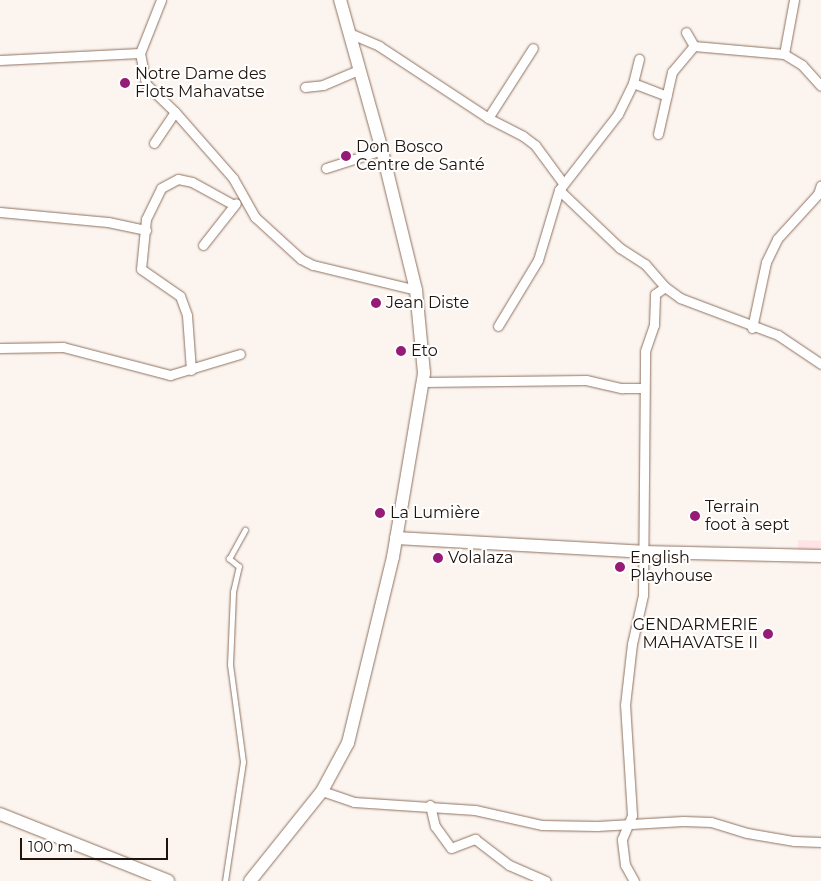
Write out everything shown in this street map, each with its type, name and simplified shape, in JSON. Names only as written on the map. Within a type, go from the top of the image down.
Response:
[{"type":"street","points":[[161,0],[140,53],[146,84],[175,112],[233,178],[255,217],[301,259],[331,270],[416,290]]},
{"type":"street","points":[[250,881],[322,791],[348,743],[396,538],[423,382],[423,336],[416,290],[382,150],[358,70],[340,0]]},
{"type":"street","points":[[784,54],[794,0]]},
{"type":"street","points":[[686,32],[694,46]]},
{"type":"street","points":[[349,33],[379,46],[488,118],[535,145],[561,186],[620,248],[646,264],[664,287],[702,309],[752,328],[778,335],[821,364]]},
{"type":"street","points":[[694,46],[784,54],[802,65],[821,86]]},
{"type":"street","points":[[658,134],[672,72],[694,46]]},
{"type":"street","points":[[488,118],[533,48]]},
{"type":"street","points":[[0,60],[140,53]]},
{"type":"street","points":[[498,326],[538,260],[561,186],[618,114],[633,83],[639,59]]},
{"type":"street","points":[[305,87],[323,85],[358,70]]},
{"type":"street","points":[[633,83],[667,96]]},
{"type":"street","points":[[154,143],[175,112]]},
{"type":"street","points":[[326,168],[382,150]]},
{"type":"street","points":[[192,370],[187,315],[180,296],[141,269],[146,219],[161,188],[178,179],[192,182],[232,204]]},
{"type":"street","points":[[752,328],[766,262],[777,239],[818,194],[821,185]]},
{"type":"street","points":[[203,245],[232,204],[244,200]]},
{"type":"street","points":[[0,212],[108,222],[146,230]]},
{"type":"street","points":[[634,881],[625,865],[622,839],[632,816],[625,705],[632,644],[643,595],[643,388],[645,351],[654,325],[655,294],[664,287]]},
{"type":"street","points":[[0,348],[63,347],[154,373],[170,375],[192,370],[240,354]]},
{"type":"street","points":[[423,382],[586,380],[622,388],[643,388]]},
{"type":"street","points":[[396,538],[643,552],[821,556]]},
{"type":"street","points":[[322,791],[354,802],[475,810],[542,825],[627,825],[683,821],[712,822],[747,833],[821,842]]},
{"type":"street","points":[[430,806],[435,826],[451,848],[475,839],[509,866],[546,881]]},
{"type":"street","points":[[0,814],[168,881]]},
{"type":"lane","points":[[225,881],[243,762],[230,665],[233,592],[238,567],[229,558],[245,530]]},
{"type":"shaded area","points":[[798,540],[821,541],[821,553],[798,552]]},
{"type":"place","name":"Notre Dame des Flots Mahavatse","points":[[125,83]]},
{"type":"place","name":"Don Bosco Centre de Santé","points":[[346,156]]},
{"type":"place","name":"Jean Diste","points":[[376,303]]},
{"type":"place","name":"Eto","points":[[401,351]]},
{"type":"place","name":"La Lumière","points":[[380,513]]},
{"type":"place","name":"Terrain foot à sept","points":[[695,516]]},
{"type":"place","name":"Volalaza","points":[[438,558]]},
{"type":"place","name":"English Playhouse","points":[[620,567]]},
{"type":"place","name":"GENDARMERIE MAHAVATSE II","points":[[768,634]]}]
